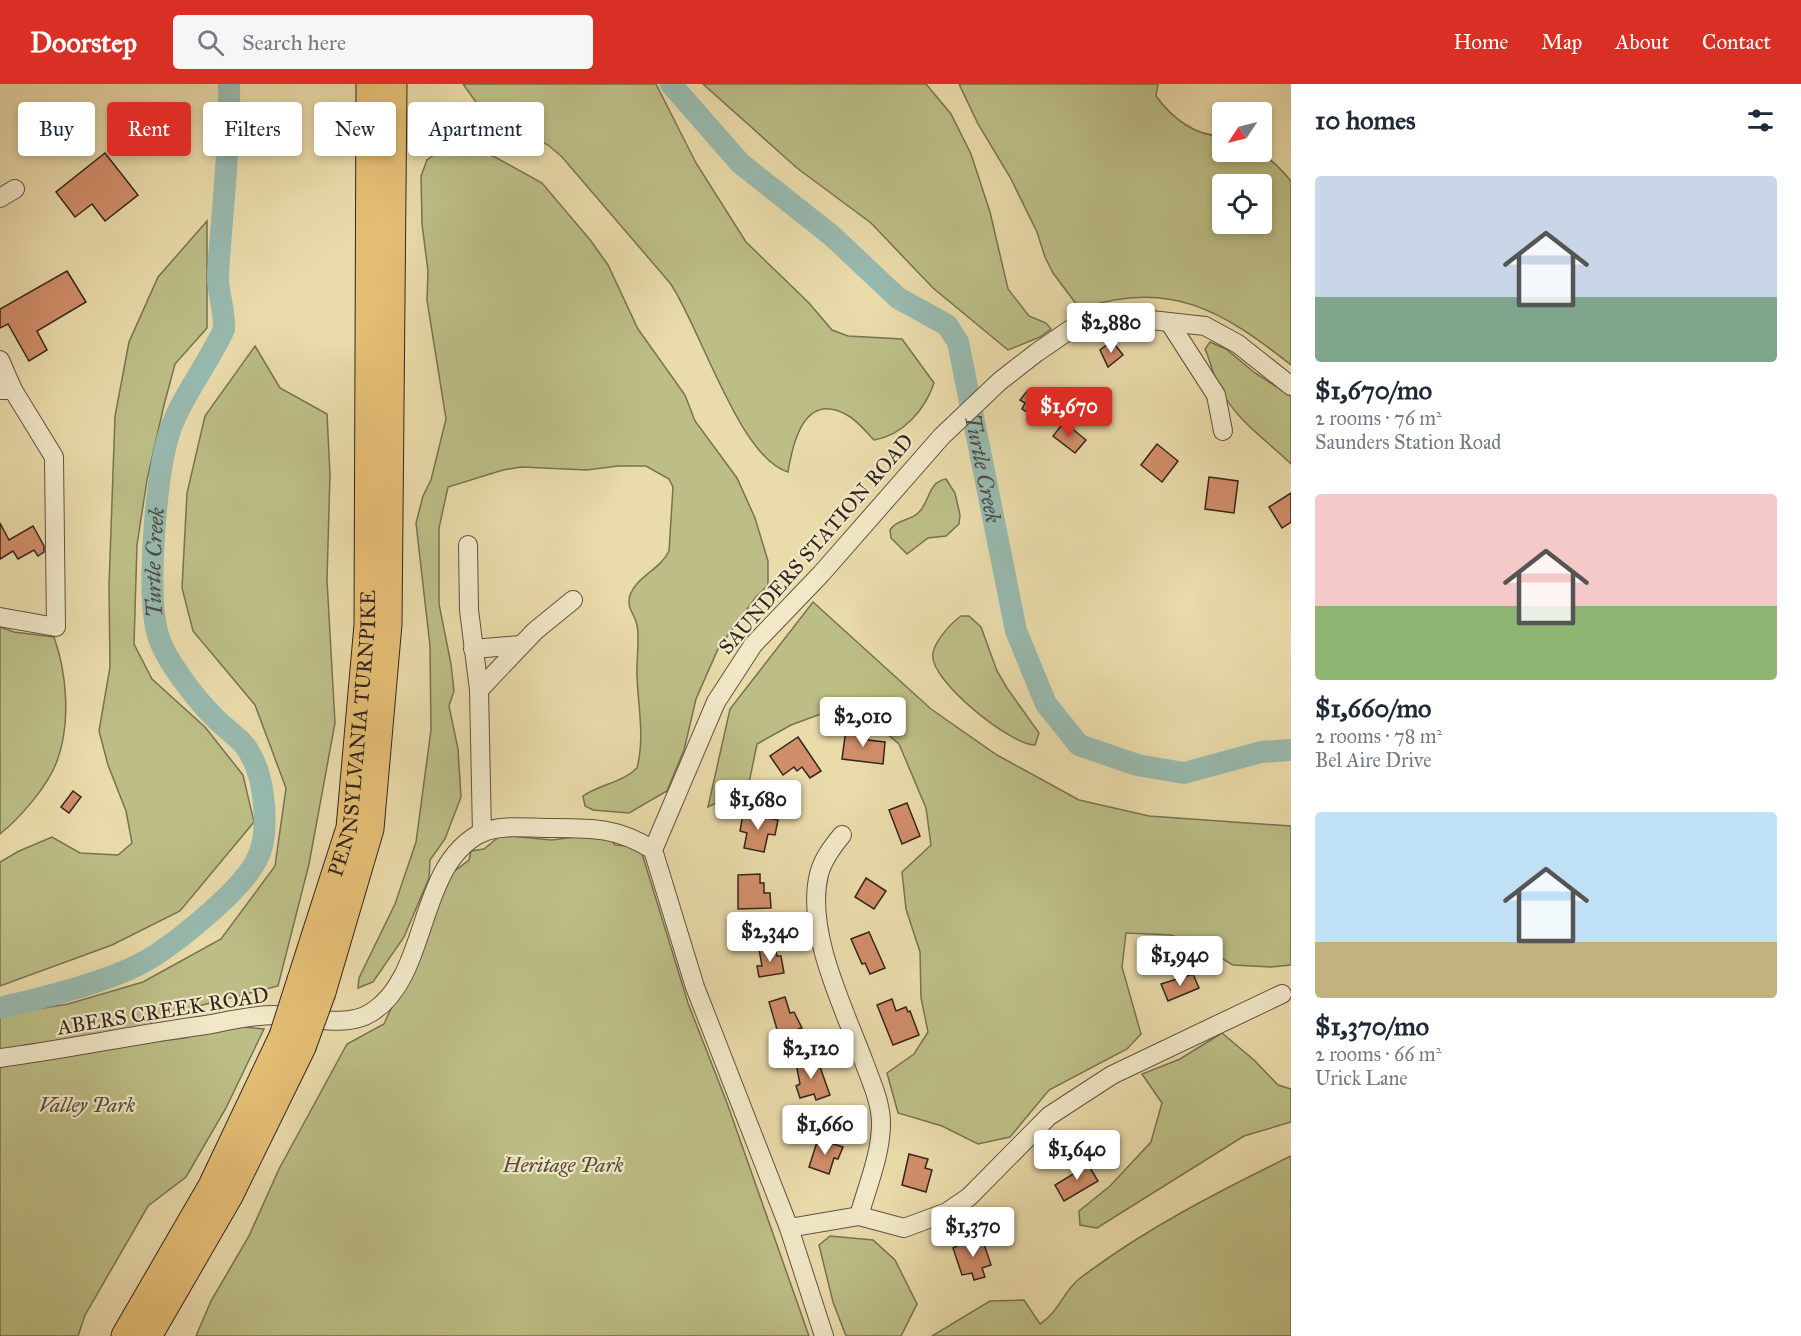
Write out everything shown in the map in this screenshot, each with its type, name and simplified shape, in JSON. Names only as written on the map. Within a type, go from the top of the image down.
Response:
[{"type":"highway","name":"PENNSYLVANIA TURNPIKE","points":[[148,1336],[229,1196],[292,1042],[312,986],[350,828],[368,625],[382,92]]},
{"type":"highway","name":"PENNSYLVANIA TURNPIKE","points":[[125,1336],[292,1042]]},
{"type":"street","name":"SAUNDERS STATION ROAD","points":[[653,850],[716,702],[733,672],[753,645],[821,574],[942,436],[1000,381],[1071,329],[1091,321],[1114,318],[1205,326],[1238,344],[1291,386]]},
{"type":"street","points":[[1169,322],[1215,395],[1223,431]]},
{"type":"street","points":[[0,360],[6,390],[54,457],[56,627],[0,618]]},
{"type":"street","points":[[468,545],[469,610],[478,690],[483,832]]},
{"type":"street","points":[[478,690],[520,645],[573,600]]},
{"type":"street","points":[[473,649],[520,645]]},
{"type":"street","name":"ABERS CREEK ROAD","points":[[0,1058],[273,1015],[350,1020],[372,1012],[391,993],[406,968],[442,873],[464,845],[483,832],[508,827],[604,828],[634,838],[653,850]]},
{"type":"street","points":[[842,835],[826,855],[819,874],[816,896],[820,936],[876,1094],[881,1122],[878,1149],[859,1216]]},
{"type":"street","points":[[653,850],[695,987],[789,1228],[824,1336]]},
{"type":"street","points":[[789,1228],[859,1216],[904,1228],[927,1222],[969,1197],[1048,1116],[1112,1075],[1282,994]]},
{"type":"green space","points":[[463,84],[656,84],[696,163],[746,242],[809,303],[832,330],[848,336],[902,339],[934,383],[919,412],[894,433],[874,440],[847,415],[833,409],[821,409],[811,414],[798,434],[788,472],[770,462],[753,442],[737,417],[670,283],[562,157],[544,143],[544,102],[476,102]]},
{"type":"green space","points":[[703,84],[926,84],[951,114],[971,154],[990,212],[1008,289],[1029,316],[1046,323],[1051,329],[1040,337],[1008,350],[933,288],[871,223],[797,168]]},
{"type":"green space","points":[[959,84],[1158,84],[1156,96],[1169,112],[1193,129],[1212,135],[1212,162],[1272,161],[1291,181],[1291,365],[1242,329],[1218,315],[1193,305],[1168,299],[1141,297],[1112,300],[1080,309],[1053,273],[1037,232],[1010,177],[978,124]]},
{"type":"green space","points":[[432,156],[495,157],[542,183],[591,241],[608,265],[638,329],[685,395],[695,421],[737,478],[755,518],[768,561],[768,585],[756,597],[718,649],[696,699],[684,750],[667,791],[629,813],[593,810],[585,806],[583,796],[625,777],[637,768],[641,745],[637,676],[638,638],[637,625],[629,600],[633,588],[665,558],[669,551],[673,487],[669,479],[646,466],[618,466],[587,470],[521,467],[503,470],[448,487],[439,528],[439,604],[451,664],[454,691],[449,706],[458,749],[461,797],[445,839],[430,860],[429,878],[404,937],[373,982],[358,988],[359,978],[395,904],[416,842],[431,730],[430,646],[416,523],[423,496],[431,480],[446,419],[427,300],[428,271],[422,224],[421,176],[427,160]]},
{"type":"green space","points":[[207,221],[207,328],[175,364],[164,405],[147,480],[137,545],[134,644],[152,679],[205,727],[243,775],[254,822],[180,911],[112,945],[0,986],[0,862],[52,837],[80,853],[118,855],[132,843],[126,811],[108,765],[99,731],[110,667],[109,586],[115,416],[129,342],[158,277]]},
{"type":"green space","points":[[1210,342],[1226,349],[1255,373],[1291,396],[1291,464],[1252,430],[1227,401],[1205,349]]},
{"type":"green space","name":"Valley Park","points":[[255,346],[280,388],[327,414],[330,474],[327,580],[335,723],[309,864],[278,986],[151,1018],[150,1042],[184,1038],[234,1026],[264,1029],[226,1108],[186,1177],[148,1206],[85,1315],[78,1336],[0,1336],[0,1015],[68,1004],[143,982],[221,939],[275,866],[286,788],[255,705],[193,631],[182,588],[187,493],[205,416]]},
{"type":"green space","points":[[946,479],[955,493],[960,515],[959,524],[946,536],[928,538],[907,554],[891,538],[890,530],[896,524],[919,512],[932,488]]},
{"type":"green space","points":[[813,602],[931,709],[997,755],[1079,800],[1149,816],[1291,826],[1291,965],[1271,967],[1233,965],[1209,951],[1171,935],[1126,933],[1122,967],[1141,1034],[1127,1049],[1049,1090],[1010,1137],[978,1144],[942,1126],[898,1113],[887,1073],[914,1054],[928,1032],[921,998],[920,952],[906,909],[902,872],[931,845],[926,808],[899,744],[861,712],[826,712],[791,725],[757,744],[748,788],[708,807],[730,709]]},
{"type":"green space","points":[[961,616],[969,616],[981,627],[997,671],[1039,733],[1035,745],[1009,735],[991,723],[957,694],[943,678],[935,664],[933,653],[940,638]]},
{"type":"green space","points":[[0,627],[14,632],[54,637],[62,667],[66,715],[61,746],[53,771],[33,801],[0,834]]},
{"type":"green space","name":"Heritage Park","points":[[501,835],[552,840],[582,836],[610,838],[615,845],[640,847],[688,1003],[727,1103],[809,1336],[196,1336],[211,1301],[249,1236],[279,1169],[347,1044],[384,1024],[452,873],[469,860],[471,851],[484,849]]},
{"type":"green space","points":[[1222,1033],[1254,1060],[1278,1085],[1291,1089],[1291,1122],[1244,1136],[1097,1228],[1080,1225],[1079,1211],[1110,1186],[1151,1142],[1162,1103],[1142,1074],[1180,1059]]},
{"type":"green space","points":[[1291,1156],[1291,1336],[932,1336],[990,1301],[1024,1300],[1040,1324],[1052,1314],[1079,1279],[1129,1244],[1209,1197]]},
{"type":"green space","points":[[830,1236],[873,1240],[895,1260],[917,1304],[901,1336],[846,1336],[833,1302],[819,1245]]},
{"type":"building","points":[[105,153],[138,195],[105,221],[92,204],[75,217],[56,192]]},
{"type":"building","points":[[67,271],[86,302],[37,331],[47,350],[29,361],[8,324],[0,328],[0,309]]},
{"type":"building","points":[[1112,341],[1123,355],[1108,367],[1100,350]]},
{"type":"building","points":[[1028,390],[1040,399],[1044,393],[1055,401],[1045,416],[1034,408],[1030,414],[1022,409],[1025,403],[1020,400]]},
{"type":"building","points":[[1064,422],[1086,440],[1075,453],[1053,436]]},
{"type":"building","points":[[1157,444],[1178,461],[1162,482],[1141,465]]},
{"type":"building","points":[[1209,477],[1238,481],[1234,513],[1205,509]]},
{"type":"building","points":[[1291,493],[1291,522],[1282,528],[1269,507]]},
{"type":"building","points":[[0,523],[9,540],[33,526],[44,546],[44,552],[38,556],[34,550],[18,559],[13,551],[0,559]]},
{"type":"building","points":[[846,729],[869,732],[868,740],[885,742],[883,764],[842,759]]},
{"type":"building","points":[[798,737],[821,771],[810,778],[802,767],[797,771],[794,767],[783,775],[770,756]]},
{"type":"building","points":[[73,791],[81,797],[69,813],[61,807]]},
{"type":"building","points":[[907,803],[920,836],[902,844],[889,810]]},
{"type":"building","points":[[743,814],[778,820],[775,835],[768,834],[764,852],[744,848],[747,833],[740,831]]},
{"type":"building","points":[[760,874],[760,883],[764,883],[764,893],[770,893],[771,908],[738,909],[738,875]]},
{"type":"building","points":[[866,878],[886,891],[874,909],[855,897]]},
{"type":"building","points":[[869,932],[885,968],[870,974],[865,963],[862,964],[851,939]]},
{"type":"building","points":[[775,946],[777,956],[781,956],[784,973],[759,977],[757,966],[762,966],[759,949]]},
{"type":"building","points":[[1193,974],[1199,988],[1168,1001],[1161,984]]},
{"type":"building","points":[[785,997],[790,1013],[794,1012],[802,1028],[798,1029],[801,1037],[781,1043],[769,1002]]},
{"type":"building","points":[[892,999],[896,1011],[906,1007],[908,1012],[910,1011],[919,1035],[893,1045],[877,1005]]},
{"type":"building","points":[[813,1057],[816,1068],[820,1067],[830,1095],[816,1100],[814,1094],[800,1098],[796,1086],[800,1084],[796,1063]]},
{"type":"building","points":[[818,1139],[843,1147],[838,1159],[834,1158],[829,1174],[809,1167]]},
{"type":"building","points":[[909,1154],[928,1159],[925,1168],[932,1170],[926,1192],[902,1185]]},
{"type":"building","points":[[1086,1161],[1098,1181],[1064,1201],[1055,1185],[1075,1173],[1073,1168]]},
{"type":"building","points":[[981,1235],[991,1265],[982,1268],[985,1277],[974,1280],[972,1273],[962,1275],[953,1248]]},
{"type":"waterway","name":"Turtle Creek","points":[[0,1008],[91,984],[142,963],[205,917],[236,888],[248,874],[261,850],[265,822],[264,806],[255,763],[243,743],[201,703],[175,668],[158,635],[153,593],[156,507],[168,437],[178,411],[224,329],[218,274],[227,155],[229,84]]},
{"type":"waterway","name":"Turtle Creek","points":[[671,84],[740,163],[831,235],[898,298],[947,325],[958,342],[1016,631],[1046,704],[1079,745],[1137,765],[1184,773],[1261,752],[1291,750]]}]
